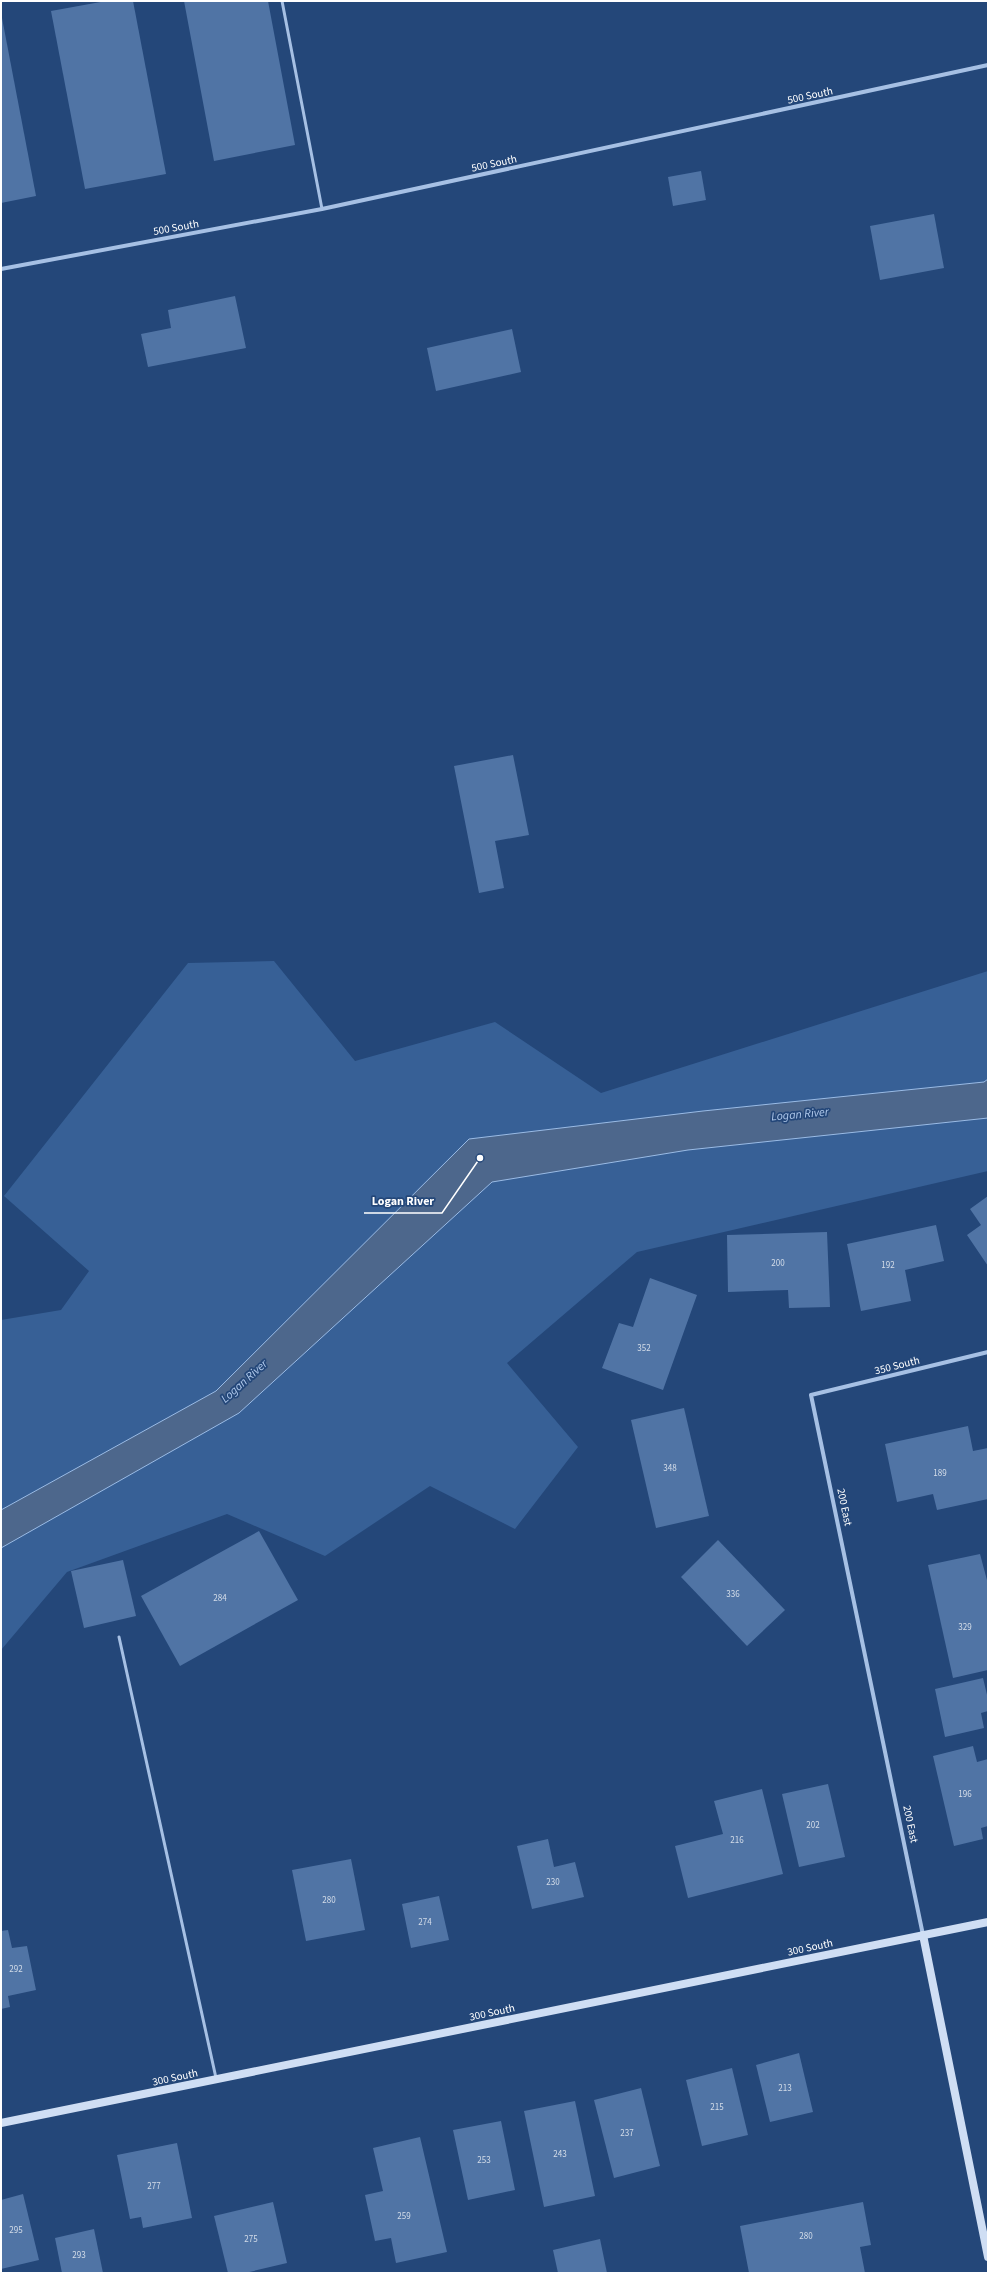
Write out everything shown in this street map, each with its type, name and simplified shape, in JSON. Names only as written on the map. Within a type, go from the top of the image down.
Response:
[{"type":"street","name":"500 South","points":[[1,269],[322,209],[988,65]]},
{"type":"street","name":"350 South","points":[[810,1395],[988,1352]]},
{"type":"street","name":"200 East","points":[[810,1395],[923,1936],[988,2257]]},
{"type":"street","name":"300 South","points":[[1,2123],[988,1922]]},
{"type":"lane","points":[[282,1],[322,209]]},
{"type":"lane","points":[[119,1637],[216,2080]]},
{"type":"shaded area","points":[[274,961],[355,1061],[495,1022],[601,1093],[988,971],[988,1171],[637,1252],[507,1363],[578,1447],[515,1529],[430,1486],[325,1556],[227,1514],[67,1572],[1,1650],[1,1320],[61,1310],[89,1271],[4,1196],[188,963]]},
{"type":"water","points":[[988,1079],[988,1118],[688,1150],[492,1182],[239,1413],[1,1548],[1,1510],[216,1391],[469,1139],[703,1111],[984,1082]]},
{"type":"building","points":[[106,1],[133,1],[166,174],[85,189],[51,11]]},
{"type":"building","points":[[184,1],[268,1],[295,145],[214,161]]},
{"type":"building","points":[[2,18],[36,196],[1,203],[1,19]]},
{"type":"building","points":[[701,171],[706,200],[673,206],[668,177]]},
{"type":"building","points":[[934,214],[944,268],[880,280],[870,226]]},
{"type":"building","points":[[235,296],[246,348],[148,367],[141,334],[171,328],[168,310]]},
{"type":"building","points":[[512,329],[521,372],[436,391],[427,348]]},
{"type":"building","points":[[513,755],[529,835],[495,841],[504,888],[479,893],[454,766]]},
{"type":"building","points":[[988,1196],[988,1266],[967,1235],[981,1225],[970,1209]]},
{"type":"building","points":[[936,1225],[944,1261],[905,1270],[911,1301],[861,1311],[847,1244]]},
{"type":"building","points":[[827,1232],[830,1307],[789,1308],[788,1290],[728,1292],[727,1235]]},
{"type":"building","points":[[650,1278],[697,1295],[663,1390],[602,1368],[619,1323],[633,1327]]},
{"type":"building","points":[[684,1408],[709,1516],[656,1528],[631,1420]]},
{"type":"building","points":[[968,1426],[973,1451],[988,1448],[988,1499],[937,1510],[933,1494],[897,1502],[885,1444]]},
{"type":"building","points":[[259,1531],[298,1600],[180,1666],[141,1596]]},
{"type":"building","points":[[718,1540],[785,1610],[747,1646],[681,1577]]},
{"type":"building","points":[[980,1554],[988,1584],[988,1670],[953,1678],[928,1565]]},
{"type":"building","points":[[123,1560],[136,1616],[84,1628],[71,1571]]},
{"type":"building","points":[[983,1678],[988,1699],[988,1711],[981,1713],[984,1728],[945,1737],[935,1689]]},
{"type":"building","points":[[973,1746],[977,1762],[988,1759],[988,1826],[981,1828],[983,1839],[954,1846],[933,1756]]},
{"type":"building","points":[[828,1784],[845,1857],[799,1867],[782,1794]]},
{"type":"building","points":[[762,1789],[783,1874],[688,1898],[675,1846],[723,1834],[714,1801]]},
{"type":"building","points":[[548,1839],[554,1867],[575,1862],[584,1897],[532,1909],[517,1846]]},
{"type":"building","points":[[351,1859],[365,1930],[306,1941],[292,1870]]},
{"type":"building","points":[[439,1896],[449,1940],[411,1948],[402,1904]]},
{"type":"building","points":[[8,1930],[12,1948],[27,1946],[36,1990],[8,1996],[10,2007],[1,2009],[1,1931]]},
{"type":"building","points":[[799,2053],[813,2112],[770,2122],[756,2065]]},
{"type":"building","points":[[732,2068],[748,2135],[702,2146],[686,2080]]},
{"type":"building","points":[[641,2088],[660,2166],[614,2178],[594,2100]]},
{"type":"building","points":[[575,2101],[595,2196],[544,2207],[524,2111]]},
{"type":"building","points":[[501,2121],[515,2190],[468,2200],[453,2130]]},
{"type":"building","points":[[420,2137],[447,2252],[396,2263],[391,2238],[375,2241],[365,2195],[383,2191],[373,2148]]},
{"type":"building","points":[[177,2143],[192,2218],[143,2228],[141,2217],[130,2219],[117,2155]]},
{"type":"building","points":[[23,2194],[39,2260],[1,2269],[1,2200]]},
{"type":"building","points":[[273,2202],[287,2263],[245,2273],[228,2273],[214,2216]]},
{"type":"building","points":[[863,2202],[871,2245],[860,2247],[865,2273],[749,2273],[740,2226]]},
{"type":"building","points":[[94,2229],[103,2273],[62,2273],[55,2238]]},
{"type":"building","points":[[600,2239],[607,2273],[558,2273],[553,2250]]},
{"type":"place","name":"Logan River","points":[[480,1158]]}]
